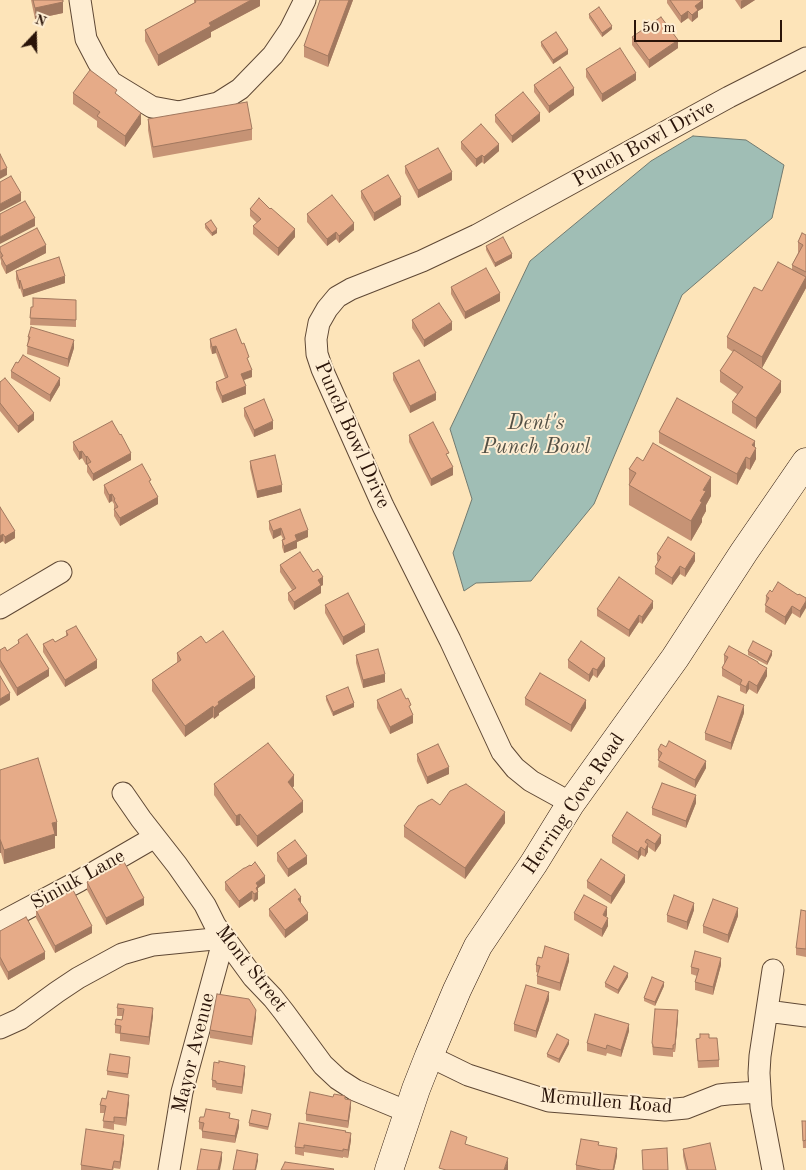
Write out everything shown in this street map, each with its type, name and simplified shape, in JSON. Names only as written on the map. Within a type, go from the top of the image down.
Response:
[{"type":"main road","name":"Herring Cove Road","points":[[389,1170],[429,1056],[478,946],[572,804],[674,658],[806,462]]},
{"type":"street","points":[[80,0],[86,39],[98,62],[112,82],[152,107],[179,112],[218,103],[240,88],[273,56],[290,30],[305,0]]},
{"type":"street","name":"Punch Bowl Drive","points":[[572,804],[531,781],[515,768],[502,752],[450,640],[383,506],[322,369],[317,354],[316,339],[319,323],[337,297],[351,289],[422,261],[477,235],[720,102],[806,58]]},
{"type":"street","points":[[0,608],[60,572]]},
{"type":"street","name":"Mont Street","points":[[123,793],[205,905],[224,938],[253,977],[284,1012],[322,1065],[355,1090],[408,1112]]},
{"type":"street","name":"Siniuk Lane","points":[[0,923],[79,881],[155,837]]},
{"type":"street","points":[[0,1028],[20,1019],[71,983],[122,954],[153,945],[224,938]]},
{"type":"street","name":"Mayor Avenue","points":[[168,1170],[182,1092],[224,938]]},
{"type":"street","points":[[773,970],[759,1073],[761,1107],[773,1170]]},
{"type":"street","points":[[767,1011],[806,1016]]},
{"type":"street","name":"Mcmullen Road","points":[[429,1056],[468,1075],[549,1101],[665,1110],[686,1108],[728,1094],[759,1092]]},
{"type":"water","name":"Dent's Punch Bowl","points":[[693,136],[746,140],[784,165],[772,218],[682,295],[594,504],[531,581],[476,583],[464,591],[453,553],[472,499],[450,429],[530,261],[651,161]]},
{"type":"building","points":[[33,0],[63,0],[63,2],[35,8]]},
{"type":"building","points":[[195,0],[251,0],[209,23],[211,26],[158,55],[145,30],[196,2]]},
{"type":"building","points":[[320,0],[349,0],[328,56],[304,46]]},
{"type":"building","points":[[670,0],[703,0],[695,6],[698,10],[692,15],[688,11],[681,16]]},
{"type":"building","points":[[599,7],[612,26],[602,33],[589,14]]},
{"type":"building","points":[[661,17],[678,40],[649,60],[632,37]]},
{"type":"building","points":[[556,32],[568,50],[553,60],[541,42]]},
{"type":"building","points":[[620,48],[636,73],[602,94],[586,69]]},
{"type":"building","points":[[560,67],[574,88],[549,106],[534,85]]},
{"type":"building","points":[[90,70],[117,90],[115,93],[141,113],[125,136],[97,116],[100,112],[73,93]]},
{"type":"building","points":[[523,92],[540,113],[512,136],[495,115]]},
{"type":"building","points":[[247,102],[252,129],[153,147],[148,119]]},
{"type":"building","points":[[481,124],[499,144],[484,157],[482,155],[476,159],[461,142]]},
{"type":"building","points":[[438,148],[452,172],[418,190],[405,166]]},
{"type":"building","points":[[0,154],[7,168],[0,171]]},
{"type":"building","points":[[388,175],[401,197],[374,213],[361,191]]},
{"type":"building","points":[[11,176],[21,193],[0,204],[0,182]]},
{"type":"building","points":[[332,195],[354,223],[339,236],[336,232],[327,239],[307,214]]},
{"type":"building","points":[[259,198],[295,229],[278,248],[253,226],[261,219],[250,209]]},
{"type":"building","points":[[25,201],[35,218],[0,237],[0,214]]},
{"type":"building","points":[[211,220],[217,229],[212,233],[205,224]]},
{"type":"building","points":[[37,228],[46,245],[6,266],[1,257],[3,256],[0,247]]},
{"type":"building","points":[[802,233],[806,235],[806,272],[792,265],[803,245],[798,242]]},
{"type":"building","points":[[503,237],[512,254],[495,263],[486,246]]},
{"type":"building","points":[[59,257],[65,276],[23,290],[16,271]]},
{"type":"building","points":[[778,262],[806,277],[762,357],[727,337],[754,287],[762,291]]},
{"type":"building","points":[[486,268],[500,293],[465,312],[451,287]]},
{"type":"building","points":[[33,298],[76,300],[76,320],[30,318]]},
{"type":"building","points":[[439,303],[452,322],[424,340],[412,320]]},
{"type":"building","points":[[31,327],[74,340],[68,359],[27,346]]},
{"type":"building","points":[[236,329],[242,344],[244,343],[252,370],[241,374],[246,386],[222,396],[216,382],[228,377],[216,346],[212,347],[210,339]]},
{"type":"building","points":[[734,350],[781,381],[756,418],[732,402],[743,387],[720,371]]},
{"type":"building","points":[[23,355],[60,378],[50,395],[11,371]]},
{"type":"building","points":[[419,360],[436,393],[410,406],[393,373]]},
{"type":"building","points":[[5,378],[34,413],[18,426],[0,403],[0,382]]},
{"type":"building","points":[[677,398],[755,441],[752,445],[756,448],[750,459],[746,457],[737,474],[659,432]]},
{"type":"building","points":[[264,399],[273,421],[254,430],[244,408]]},
{"type":"building","points":[[112,421],[131,453],[93,474],[87,464],[91,462],[82,451],[79,452],[73,442]]},
{"type":"building","points":[[433,422],[449,453],[446,454],[453,467],[431,479],[409,435]]},
{"type":"building","points":[[653,443],[711,477],[703,490],[706,491],[700,501],[702,502],[691,521],[629,485],[636,473],[629,469],[637,457],[643,461]]},
{"type":"building","points":[[275,455],[282,485],[257,491],[250,461]]},
{"type":"building","points":[[142,464],[158,497],[120,518],[114,509],[118,507],[115,499],[112,494],[109,495],[104,485]]},
{"type":"building","points":[[0,507],[15,531],[5,537],[3,534],[0,536]]},
{"type":"building","points":[[300,509],[308,530],[295,535],[297,540],[284,546],[282,540],[285,539],[281,528],[273,531],[269,521]]},
{"type":"building","points":[[668,537],[695,553],[685,569],[680,566],[672,578],[655,567],[661,557],[657,554]]},
{"type":"building","points":[[300,552],[313,572],[318,569],[323,577],[318,580],[321,585],[294,602],[288,593],[296,588],[280,565]]},
{"type":"building","points":[[619,577],[653,601],[642,617],[639,615],[629,630],[597,609]]},
{"type":"building","points":[[778,582],[806,598],[800,611],[792,606],[785,617],[765,605],[769,598],[766,596],[770,590],[772,592]]},
{"type":"building","points":[[348,593],[365,625],[343,637],[325,605]]},
{"type":"building","points":[[76,626],[97,660],[65,680],[43,644],[53,639],[55,642],[68,635],[66,631]]},
{"type":"building","points":[[223,631],[255,677],[218,702],[219,704],[214,708],[213,706],[185,726],[152,680],[181,660],[177,653],[201,636],[206,643]]},
{"type":"building","points":[[27,634],[49,669],[17,688],[0,660],[0,650],[5,647],[7,651],[19,643],[18,640]]},
{"type":"building","points":[[581,641],[605,658],[597,670],[593,668],[589,675],[568,660]]},
{"type":"building","points":[[753,641],[772,651],[767,662],[748,651]]},
{"type":"building","points":[[729,646],[767,668],[757,686],[749,681],[746,687],[740,684],[742,680],[722,668],[728,657],[724,655]]},
{"type":"building","points":[[378,649],[385,674],[363,680],[356,655]]},
{"type":"building","points":[[540,673],[586,700],[571,725],[525,698]]},
{"type":"building","points":[[0,676],[10,693],[0,699]]},
{"type":"building","points":[[348,687],[354,703],[333,712],[326,696]]},
{"type":"building","points":[[401,689],[406,699],[408,698],[413,715],[390,727],[377,700]]},
{"type":"building","points":[[718,696],[744,705],[731,743],[705,733]]},
{"type":"building","points":[[669,741],[706,761],[695,780],[658,760],[662,753],[658,750],[661,744],[666,747]]},
{"type":"building","points":[[268,743],[294,775],[288,782],[303,801],[257,836],[240,814],[236,816],[214,784]]},
{"type":"building","points":[[438,744],[449,767],[427,777],[417,754]]},
{"type":"building","points":[[38,758],[57,822],[52,823],[55,834],[4,850],[0,839],[0,770]]},
{"type":"building","points":[[662,783],[696,795],[686,821],[652,808]]},
{"type":"building","points":[[466,784],[505,812],[465,868],[404,826],[418,806],[432,799],[440,805],[450,791]]},
{"type":"building","points":[[627,812],[661,835],[655,844],[647,839],[645,842],[648,844],[645,850],[641,847],[638,852],[612,836]]},
{"type":"building","points":[[295,840],[307,856],[288,869],[277,853]]},
{"type":"building","points":[[601,859],[625,875],[611,896],[587,881]]},
{"type":"building","points":[[124,862],[144,898],[106,918],[87,882]]},
{"type":"building","points":[[255,862],[265,876],[256,883],[258,892],[254,894],[252,891],[239,901],[225,882]]},
{"type":"building","points":[[295,889],[301,897],[298,899],[308,913],[285,930],[269,909]]},
{"type":"building","points":[[73,890],[92,926],[55,946],[36,910]]},
{"type":"building","points":[[584,895],[607,907],[603,915],[608,918],[602,929],[574,913]]},
{"type":"building","points":[[674,895],[694,903],[687,922],[667,915]]},
{"type":"building","points":[[713,899],[738,908],[728,935],[703,926]]},
{"type":"building","points":[[801,910],[806,911],[806,949],[796,948]]},
{"type":"building","points":[[26,917],[45,952],[8,972],[0,957],[0,931]]},
{"type":"building","points":[[545,946],[569,954],[560,983],[537,976],[540,966],[536,965],[538,957],[542,958]]},
{"type":"building","points":[[695,951],[721,958],[713,987],[695,982],[699,969],[691,967]]},
{"type":"building","points":[[614,966],[628,973],[618,990],[605,983]]},
{"type":"building","points":[[652,977],[664,982],[655,1002],[644,998]]},
{"type":"building","points":[[526,985],[549,992],[536,1031],[514,1024]]},
{"type":"building","points":[[217,994],[249,999],[256,1010],[252,1037],[210,1030]]},
{"type":"building","points":[[118,1004],[153,1008],[149,1037],[120,1033],[121,1026],[115,1025],[116,1019],[122,1020],[124,1009],[117,1008]]},
{"type":"building","points":[[655,1009],[678,1010],[673,1049],[653,1047]]},
{"type":"building","points":[[595,1014],[629,1024],[621,1050],[607,1045],[606,1049],[587,1043]]},
{"type":"building","points":[[557,1034],[569,1040],[559,1059],[547,1054]]},
{"type":"building","points":[[700,1034],[709,1034],[709,1038],[717,1038],[719,1060],[698,1061],[696,1039],[700,1038]]},
{"type":"building","points":[[110,1054],[130,1057],[128,1074],[107,1071]]},
{"type":"building","points":[[219,1061],[245,1066],[242,1087],[216,1083],[216,1081],[212,1080],[214,1062],[219,1063]]},
{"type":"building","points":[[108,1091],[129,1095],[126,1118],[114,1117],[114,1122],[103,1121],[106,1106],[100,1105],[102,1098],[106,1099]]},
{"type":"building","points":[[310,1092],[333,1097],[334,1094],[345,1096],[345,1099],[351,1100],[348,1121],[306,1114]]},
{"type":"building","points":[[206,1109],[230,1113],[229,1118],[239,1120],[235,1136],[202,1131],[204,1123],[199,1122],[200,1117],[204,1117]]},
{"type":"building","points":[[252,1110],[271,1114],[268,1127],[249,1123]]},
{"type":"building","points":[[802,1121],[806,1121],[806,1140],[803,1141]]},
{"type":"building","points":[[299,1123],[351,1133],[348,1150],[343,1149],[343,1151],[304,1145],[304,1148],[295,1147]]},
{"type":"building","points":[[86,1129],[124,1135],[120,1162],[114,1161],[112,1170],[81,1165]]},
{"type":"building","points":[[451,1131],[467,1137],[465,1144],[508,1158],[504,1170],[446,1170],[439,1168]]},
{"type":"building","points":[[581,1139],[599,1142],[598,1145],[617,1148],[613,1170],[601,1170],[576,1165]]},
{"type":"building","points":[[710,1143],[716,1170],[688,1170],[683,1149]]},
{"type":"building","points":[[667,1148],[668,1170],[643,1170],[642,1150]]},
{"type":"building","points":[[201,1149],[222,1152],[218,1170],[197,1170]]},
{"type":"building","points":[[237,1150],[258,1154],[255,1170],[233,1170]]},
{"type":"building","points":[[285,1162],[334,1169],[281,1170]]}]
